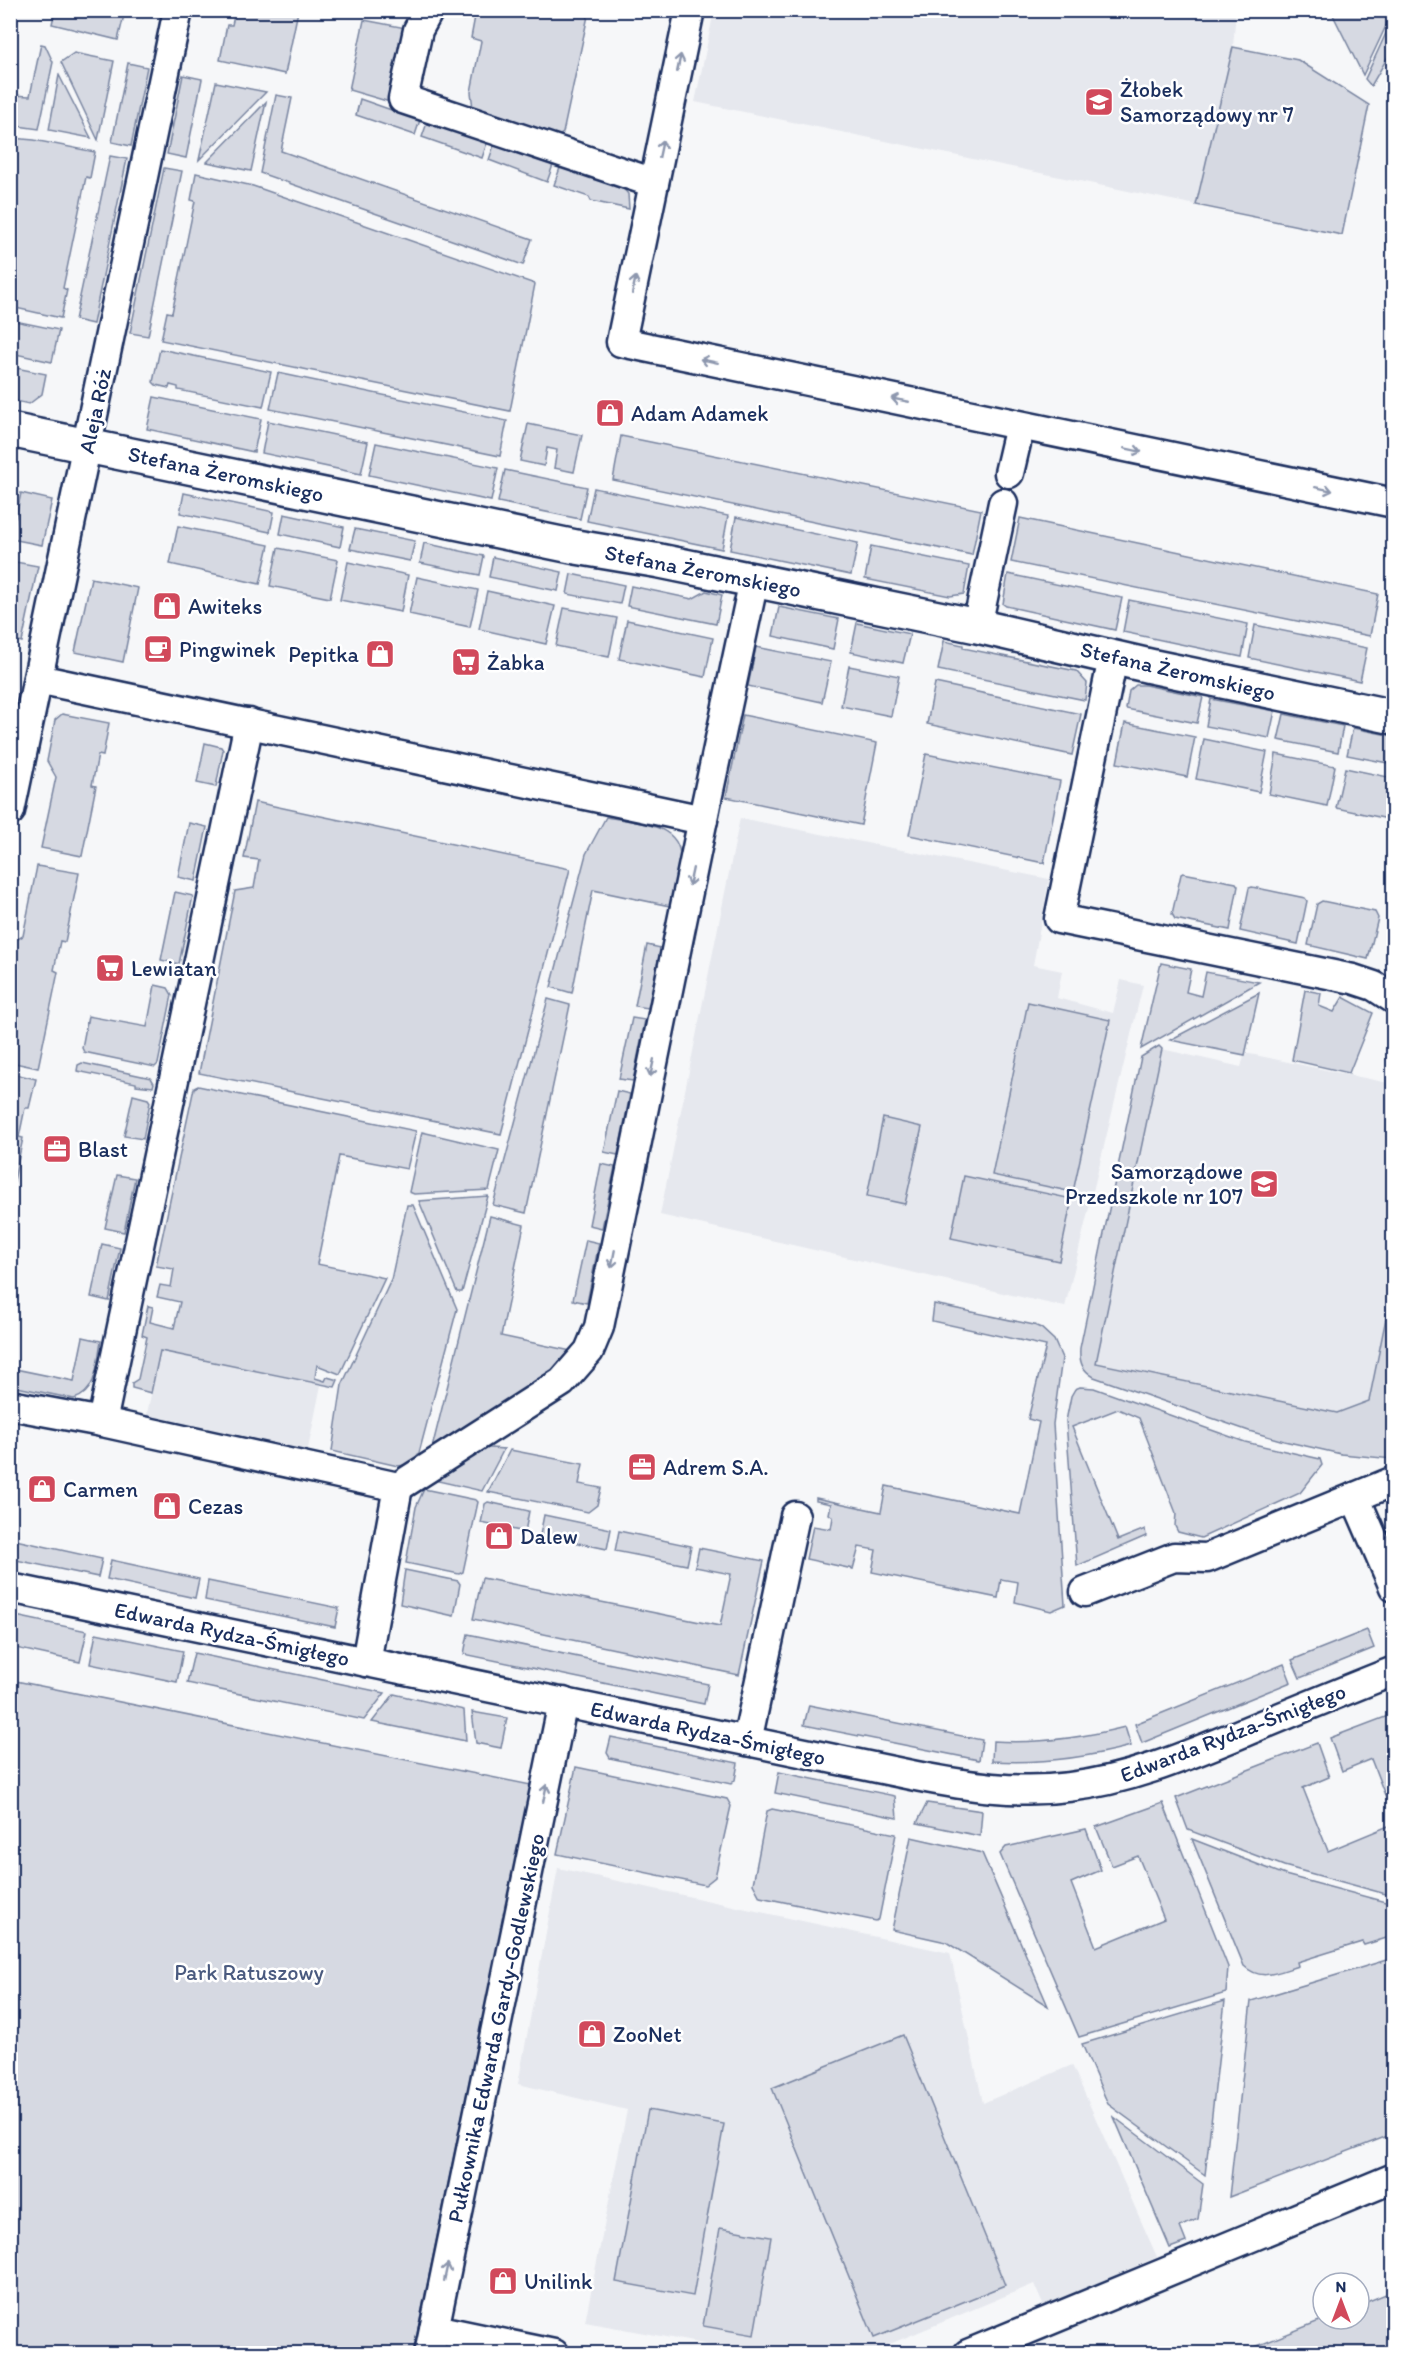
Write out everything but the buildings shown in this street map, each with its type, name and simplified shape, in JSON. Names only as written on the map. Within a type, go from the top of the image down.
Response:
[{"type":"street","name":"Aleja Róż","points":[[10,811],[178,10]]},
{"type":"street","points":[[429,10],[418,30],[403,99],[654,183]]},
{"type":"street","points":[[690,10],[621,342],[1394,503]]},
{"type":"street","points":[[1009,473],[1020,426]]},
{"type":"street","name":"Stefana Żeromskiego","points":[[10,429],[576,547],[754,580],[977,626],[1113,658],[1394,717]]},
{"type":"street","points":[[977,626],[1003,502]]},
{"type":"street","points":[[10,1405],[102,1422],[398,1487],[562,1382],[589,1351],[599,1327],[754,580]]},
{"type":"street","points":[[1113,658],[1059,919],[1353,980],[1374,986],[1394,999]]},
{"type":"street","points":[[38,679],[703,819]]},
{"type":"street","points":[[102,1422],[249,723]]},
{"type":"street","points":[[1085,1592],[1174,1557],[1207,1558],[1394,1480]]},
{"type":"street","points":[[366,1662],[398,1487]]},
{"type":"street","points":[[1355,1497],[1394,1587]]},
{"type":"street","points":[[747,1741],[795,1516]]},
{"type":"street","name":"Edwarda Rydza-Śmigłego","points":[[10,1588],[747,1741],[972,1786],[1009,1790],[1069,1787],[1134,1774],[1176,1760],[1394,1671]]},
{"type":"street","name":"Pułkownika Edwarda Gardy-Godlewskiego","points":[[432,2341],[563,1702]]},
{"type":"street","points":[[968,2354],[1394,2178]]},
{"type":"street","points":[[432,2341],[554,2354]]},
{"type":"shaded area","points":[[714,11],[1236,11],[1233,47],[1196,205],[695,102]]},
{"type":"shaded area","points":[[740,818],[1049,879],[1033,965],[1062,971],[1057,998],[1113,1013],[1121,980],[1143,985],[1065,1307],[660,1215]]},
{"type":"shaded area","name":"Samorządowe Przedszkole nr 107","points":[[1162,1049],[1241,1067],[1245,1053],[1393,1084],[1393,1284],[1369,1401],[1337,1413],[1096,1363]]},
{"type":"shaded area","points":[[160,1350],[321,1385],[307,1454],[146,1419]]},
{"type":"shaded area","points":[[558,1868],[950,1953],[983,2103],[1072,2065],[1157,2257],[1044,2307],[1034,2284],[873,2351],[859,2353],[752,2353],[585,2322],[627,2110],[518,2084]]},
{"type":"green space","points":[[55,11],[125,11],[118,40],[52,24]]},
{"type":"green space","points":[[235,11],[298,11],[285,74],[220,60],[227,25],[232,25]]},
{"type":"green space","points":[[476,11],[589,11],[563,133],[557,137],[473,108],[471,92],[481,41],[471,38]]},
{"type":"green space","points":[[1331,11],[1393,11],[1363,75]]},
{"type":"green space","points":[[1393,18],[1393,48],[1371,86],[1365,79]]},
{"type":"green space","points":[[364,20],[406,28],[390,102],[349,90]]},
{"type":"green space","points":[[41,44],[45,45],[53,62],[39,129],[11,125],[11,95],[30,96]]},
{"type":"green space","points":[[1233,47],[1298,60],[1369,105],[1342,235],[1196,205]]},
{"type":"green space","points":[[74,53],[114,61],[98,140],[61,62]]},
{"type":"green space","points":[[128,63],[147,67],[131,146],[112,142]]},
{"type":"green space","points":[[59,75],[91,138],[49,130]]},
{"type":"green space","points":[[183,75],[202,79],[186,158],[167,154]]},
{"type":"green space","points":[[216,82],[266,92],[199,160]]},
{"type":"green space","points":[[276,95],[292,98],[281,151],[532,239],[523,265],[260,173]]},
{"type":"green space","points":[[360,99],[420,120],[415,135],[356,115]]},
{"type":"green space","points":[[266,102],[251,171],[207,162]]},
{"type":"green space","points":[[428,120],[488,140],[482,158],[422,137]]},
{"type":"green space","points":[[11,138],[34,140],[95,152],[90,178],[86,177],[63,288],[67,290],[61,318],[11,307]]},
{"type":"green space","points":[[495,142],[554,162],[547,182],[489,160]]},
{"type":"green space","points":[[110,156],[127,159],[93,324],[75,320]]},
{"type":"green space","points":[[561,165],[622,187],[628,194],[629,209],[591,201],[589,197],[554,185]]},
{"type":"green space","points":[[164,168],[182,171],[148,336],[130,333]]},
{"type":"green space","points":[[196,173],[253,186],[535,284],[510,411],[161,340],[167,312],[172,313],[195,201],[191,200]]},
{"type":"green space","points":[[10,320],[59,330],[52,362],[11,353]]},
{"type":"green space","points":[[160,349],[271,372],[263,407],[178,390],[178,387],[170,385],[169,388],[156,385],[153,382]]},
{"type":"green space","points":[[11,367],[46,374],[42,394],[29,404],[11,400]]},
{"type":"green space","points":[[278,373],[507,421],[500,456],[270,409]]},
{"type":"green space","points":[[154,397],[261,419],[254,452],[147,429]]},
{"type":"green space","points":[[268,421],[368,442],[361,474],[262,453]]},
{"type":"green space","points":[[528,424],[582,435],[574,472],[554,468],[557,450],[547,448],[544,466],[520,461]]},
{"type":"green space","points":[[621,436],[981,510],[972,555],[613,480]]},
{"type":"green space","points":[[376,443],[498,468],[491,501],[369,475]]},
{"type":"green space","points":[[505,470],[587,487],[580,519],[498,502]]},
{"type":"green space","points":[[594,488],[728,516],[722,549],[587,521]]},
{"type":"green space","points":[[21,493],[52,500],[42,545],[11,539]]},
{"type":"green space","points":[[184,493],[274,512],[270,532],[180,513]]},
{"type":"green space","points":[[284,514],[344,527],[340,547],[280,534]]},
{"type":"green space","points":[[736,517],[858,543],[851,575],[730,550]]},
{"type":"green space","points":[[1020,518],[1378,594],[1370,636],[1011,562]]},
{"type":"green space","points":[[178,526],[269,545],[260,584],[170,564]]},
{"type":"green space","points":[[355,529],[415,541],[410,561],[350,549]]},
{"type":"green space","points":[[424,543],[484,556],[480,575],[420,563]]},
{"type":"green space","points":[[871,546],[969,566],[964,594],[950,596],[865,579]]},
{"type":"green space","points":[[278,548],[338,560],[330,598],[270,586]]},
{"type":"green space","points":[[493,557],[562,572],[558,591],[489,577]]},
{"type":"green space","points":[[10,561],[38,566],[22,642],[11,639]]},
{"type":"green space","points":[[348,562],[408,575],[401,612],[340,600]]},
{"type":"green space","points":[[571,574],[624,585],[620,604],[567,594]]},
{"type":"green space","points":[[1008,574],[1122,598],[1115,630],[1006,606],[1003,604]]},
{"type":"green space","points":[[417,577],[478,590],[470,627],[409,614]]},
{"type":"green space","points":[[91,578],[138,588],[123,662],[75,652]]},
{"type":"green space","points":[[631,586],[692,599],[706,591],[722,595],[716,624],[627,606]]},
{"type":"green space","points":[[487,591],[555,606],[546,644],[479,629]]},
{"type":"green space","points":[[1129,600],[1248,624],[1242,657],[1123,632]]},
{"type":"green space","points":[[779,607],[839,619],[833,649],[773,636]]},
{"type":"green space","points":[[564,608],[617,618],[609,657],[556,646]]},
{"type":"green space","points":[[627,620],[713,638],[705,677],[619,659]]},
{"type":"green space","points":[[857,623],[910,634],[903,663],[851,652]]},
{"type":"green space","points":[[1255,625],[1367,648],[1360,681],[1249,658]]},
{"type":"green space","points":[[944,641],[963,645],[963,648],[1076,671],[1087,683],[1085,700],[938,670]]},
{"type":"green space","points":[[756,647],[831,662],[822,702],[748,686]]},
{"type":"green space","points":[[849,666],[899,676],[891,716],[841,706]]},
{"type":"green space","points":[[935,683],[1081,714],[1072,755],[927,724]]},
{"type":"green space","points":[[1136,685],[1203,697],[1197,723],[1126,709],[1129,691]]},
{"type":"green space","points":[[1211,699],[1275,711],[1269,738],[1206,726]]},
{"type":"green space","points":[[62,714],[109,723],[103,756],[98,755],[92,785],[96,786],[82,856],[41,848],[56,777],[47,761],[55,720]]},
{"type":"green space","points":[[1284,714],[1343,726],[1338,752],[1278,740]]},
{"type":"green space","points":[[743,715],[877,743],[861,825],[726,797]]},
{"type":"green space","points":[[1125,723],[1195,737],[1187,777],[1117,763]]},
{"type":"green space","points":[[1353,728],[1393,736],[1393,764],[1347,755]]},
{"type":"green space","points":[[1204,739],[1267,752],[1259,792],[1196,779]]},
{"type":"green space","points":[[205,743],[221,747],[223,750],[216,787],[197,783]]},
{"type":"green space","points":[[926,754],[1060,781],[1044,863],[909,835]]},
{"type":"green space","points":[[1276,754],[1335,766],[1327,806],[1269,794]]},
{"type":"green space","points":[[1345,768],[1393,778],[1393,820],[1336,808]]},
{"type":"green space","points":[[255,802],[570,869],[501,1134],[199,1073],[235,891],[254,888],[259,860],[244,858]]},
{"type":"green space","points":[[606,817],[641,823],[664,831],[673,838],[678,847],[679,871],[670,906],[593,890],[572,993],[551,987],[586,854]]},
{"type":"green space","points":[[189,823],[207,827],[196,881],[178,877]]},
{"type":"green space","points":[[37,866],[79,873],[65,942],[60,941],[54,970],[58,972],[38,1068],[10,1062],[11,943],[23,936]]},
{"type":"green space","points":[[1183,873],[1236,883],[1238,886],[1230,930],[1175,919],[1172,914]]},
{"type":"green space","points":[[1249,888],[1305,898],[1307,901],[1298,944],[1240,931]]},
{"type":"green space","points":[[175,892],[193,896],[179,964],[161,960]]},
{"type":"green space","points":[[1322,901],[1375,912],[1378,918],[1368,959],[1308,945],[1317,904]]},
{"type":"green space","points":[[647,945],[661,948],[648,1008],[635,1006]]},
{"type":"green space","points":[[1161,963],[1191,969],[1186,992],[1201,996],[1206,972],[1259,982],[1141,1049]]},
{"type":"green space","points":[[155,985],[168,988],[172,995],[158,1064],[155,1067],[84,1052],[82,1048],[88,1016],[147,1027]]},
{"type":"green space","points":[[1305,990],[1321,993],[1319,1006],[1334,1012],[1343,997],[1373,1013],[1349,1073],[1292,1060]]},
{"type":"green space","points":[[1259,993],[1245,1055],[1170,1040]]},
{"type":"green space","points":[[548,999],[570,1005],[526,1213],[493,1205]]},
{"type":"green space","points":[[1028,1002],[1110,1020],[1073,1192],[992,1175]]},
{"type":"green space","points":[[632,1018],[645,1020],[633,1081],[619,1079]]},
{"type":"green space","points":[[1159,1046],[1162,1049],[1096,1363],[1337,1413],[1369,1401],[1393,1284],[1393,1459],[1341,1454],[1249,1431],[1094,1377],[1082,1365],[1080,1348],[1141,1057]]},
{"type":"green space","points":[[82,1063],[151,1078],[154,1083],[153,1087],[77,1071],[78,1065]]},
{"type":"green space","points":[[11,1073],[36,1079],[29,1108],[25,1108],[19,1137],[23,1138],[11,1195]]},
{"type":"green space","points":[[198,1086],[416,1131],[407,1169],[339,1156],[317,1264],[385,1278],[340,1374],[317,1365],[315,1378],[325,1381],[327,1377],[338,1380],[335,1387],[160,1351],[151,1393],[132,1388],[132,1383],[138,1379],[147,1337],[142,1335],[148,1306],[153,1307],[150,1322],[174,1328],[180,1302],[157,1297],[160,1285],[171,1287],[174,1269],[156,1266],[194,1088]]},
{"type":"green space","points":[[617,1091],[630,1094],[618,1155],[604,1152]]},
{"type":"green space","points":[[133,1095],[148,1099],[150,1102],[143,1139],[124,1136]]},
{"type":"green space","points":[[883,1118],[922,1127],[905,1204],[867,1196]]},
{"type":"green space","points":[[422,1132],[499,1150],[489,1190],[414,1194],[409,1192]]},
{"type":"green space","points":[[601,1164],[615,1167],[602,1228],[589,1225]]},
{"type":"green space","points":[[117,1175],[135,1178],[124,1232],[105,1228]]},
{"type":"green space","points":[[964,1176],[1072,1199],[1059,1261],[951,1238]]},
{"type":"green space","points":[[488,1196],[462,1292],[457,1292],[419,1201]]},
{"type":"green space","points":[[407,1205],[413,1205],[457,1309],[419,1453],[415,1459],[398,1466],[332,1451],[342,1385],[391,1280]]},
{"type":"green space","points":[[490,1216],[524,1225],[501,1336],[571,1351],[551,1372],[432,1448]]},
{"type":"green space","points":[[586,1240],[599,1243],[587,1303],[573,1300]]},
{"type":"green space","points":[[102,1244],[120,1248],[109,1301],[91,1297]]},
{"type":"green space","points":[[934,1304],[1034,1325],[1054,1340],[1062,1358],[1053,1424],[1065,1605],[1051,1611],[1015,1602],[1018,1582],[1001,1579],[998,1598],[872,1572],[876,1550],[859,1547],[853,1569],[806,1559],[813,1526],[831,1529],[833,1517],[829,1514],[831,1504],[816,1501],[816,1498],[881,1512],[886,1486],[1020,1514],[1039,1422],[1028,1419],[1046,1346],[932,1321]]},
{"type":"green space","points":[[83,1337],[101,1341],[95,1375],[88,1390],[82,1395],[74,1399],[17,1387],[12,1381],[15,1369],[74,1381]]},
{"type":"green space","points":[[1094,1388],[1245,1442],[1320,1459],[1322,1465],[1300,1493],[1201,1538],[1178,1532],[1175,1526],[1176,1513],[1139,1418],[1118,1409],[1072,1427],[1118,1540],[1145,1529],[1146,1536],[1077,1566],[1066,1421],[1071,1396],[1075,1389]]},
{"type":"green space","points":[[476,1447],[504,1449],[482,1491],[425,1478]]},
{"type":"green space","points":[[510,1450],[583,1464],[579,1484],[601,1488],[597,1505],[588,1512],[488,1492]]},
{"type":"green space","points":[[424,1489],[478,1502],[463,1572],[459,1574],[406,1563],[416,1507]]},
{"type":"green space","points":[[488,1502],[529,1511],[525,1532],[481,1523],[485,1504]]},
{"type":"green space","points":[[544,1515],[611,1529],[607,1549],[540,1535]]},
{"type":"green space","points":[[619,1531],[691,1546],[687,1565],[615,1551]]},
{"type":"green space","points":[[11,1539],[102,1559],[98,1577],[11,1559]]},
{"type":"green space","points":[[699,1548],[764,1561],[739,1675],[473,1619],[482,1578],[720,1626],[731,1574],[695,1567]]},
{"type":"green space","points":[[111,1560],[199,1579],[195,1598],[107,1579]]},
{"type":"green space","points":[[405,1570],[458,1581],[460,1584],[454,1616],[400,1604]]},
{"type":"green space","points":[[208,1581],[339,1608],[335,1627],[205,1600]]},
{"type":"green space","points":[[11,1615],[87,1631],[80,1662],[11,1647]]},
{"type":"green space","points":[[1367,1630],[1374,1648],[1300,1678],[1292,1660]]},
{"type":"green space","points":[[96,1633],[183,1651],[177,1682],[90,1664]]},
{"type":"green space","points":[[468,1634],[708,1684],[704,1704],[464,1654]]},
{"type":"green space","points":[[194,1653],[385,1693],[364,1720],[187,1683]]},
{"type":"green space","points":[[1284,1664],[1291,1682],[1142,1743],[1135,1724]]},
{"type":"green space","name":"Park Ratuszowy","points":[[11,1680],[531,1785],[413,2353],[11,2353]]},
{"type":"green space","points":[[394,1694],[464,1710],[466,1741],[372,1722]]},
{"type":"green space","points":[[809,1705],[982,1740],[979,1760],[804,1725]]},
{"type":"green space","points":[[472,1712],[507,1718],[501,1748],[476,1743]]},
{"type":"green space","points":[[1393,1714],[1393,1816],[1371,1759],[1342,1771],[1330,1738]]},
{"type":"green space","points":[[1125,1727],[1131,1746],[1062,1759],[1027,1762],[992,1761],[993,1741],[1027,1742],[1060,1739]]},
{"type":"green space","points":[[611,1737],[738,1763],[735,1780],[731,1784],[610,1758],[607,1753]]},
{"type":"green space","points":[[1317,1743],[1329,1777],[1303,1788],[1328,1851],[1393,1824],[1393,1896],[1284,1866],[1188,1830],[1176,1798]]},
{"type":"green space","points":[[576,1767],[727,1799],[731,1806],[715,1877],[705,1885],[557,1854]]},
{"type":"green space","points":[[779,1772],[895,1796],[897,1818],[775,1793]]},
{"type":"green space","points":[[927,1803],[982,1811],[980,1836],[917,1823]]},
{"type":"green space","points":[[1163,1803],[1228,1967],[1226,1993],[1079,2037],[1000,1854],[1006,1847],[1086,1829],[1101,1870],[1071,1883],[1096,1947],[1164,1919],[1138,1856],[1112,1866],[1096,1827]]},
{"type":"green space","points":[[772,1809],[896,1834],[879,1919],[876,1921],[760,1897],[753,1884],[767,1811]]},
{"type":"green space","points":[[911,1837],[982,1853],[1048,2006],[946,1942],[892,1930]]},
{"type":"green space","points":[[1192,1839],[1285,1875],[1393,1904],[1393,1936],[1364,1945],[1362,1942],[1297,1962],[1298,1966],[1277,1973],[1263,1975],[1250,1971],[1244,1966]]},
{"type":"green space","points":[[1393,1958],[1393,2134],[1229,2197],[1251,2001]]},
{"type":"green space","points":[[1225,2001],[1205,2175],[1108,2104],[1082,2044]]},
{"type":"green space","points":[[903,2035],[1005,2285],[874,2338],[772,2088]]},
{"type":"green space","points":[[648,2110],[724,2124],[693,2296],[616,2282]]},
{"type":"green space","points":[[1114,2117],[1203,2184],[1198,2219],[1180,2227],[1186,2242],[1170,2248]]},
{"type":"green space","points":[[720,2228],[771,2237],[754,2335],[703,2326]]},
{"type":"green space","points":[[1393,2291],[1393,2353],[1240,2353],[1311,2324],[1311,2331],[1371,2331],[1371,2300]]},
{"type":"place","name":"Żłobek Samorządowy nr 7","points":[[1099,102]]},
{"type":"place","name":"Adam Adamek","points":[[610,413]]},
{"type":"place","name":"Awiteks","points":[[167,606]]},
{"type":"place","name":"Pingwinek","points":[[158,649]]},
{"type":"place","name":"Pepitka","points":[[380,654]]},
{"type":"place","name":"Żabka","points":[[466,662]]},
{"type":"place","name":"Lewiatan","points":[[110,968]]},
{"type":"place","name":"Blast","points":[[57,1149]]},
{"type":"place","name":"Samorządowe Przedszkole nr 107","points":[[1264,1184]]},
{"type":"place","name":"Adrem S.A.","points":[[642,1467]]},
{"type":"place","name":"Carmen","points":[[42,1489]]},
{"type":"place","name":"Cezas","points":[[167,1506]]},
{"type":"place","name":"Dalew","points":[[499,1536]]},
{"type":"place","name":"ZooNet","points":[[592,2034]]},
{"type":"place","name":"Unilink","points":[[503,2281]]}]
